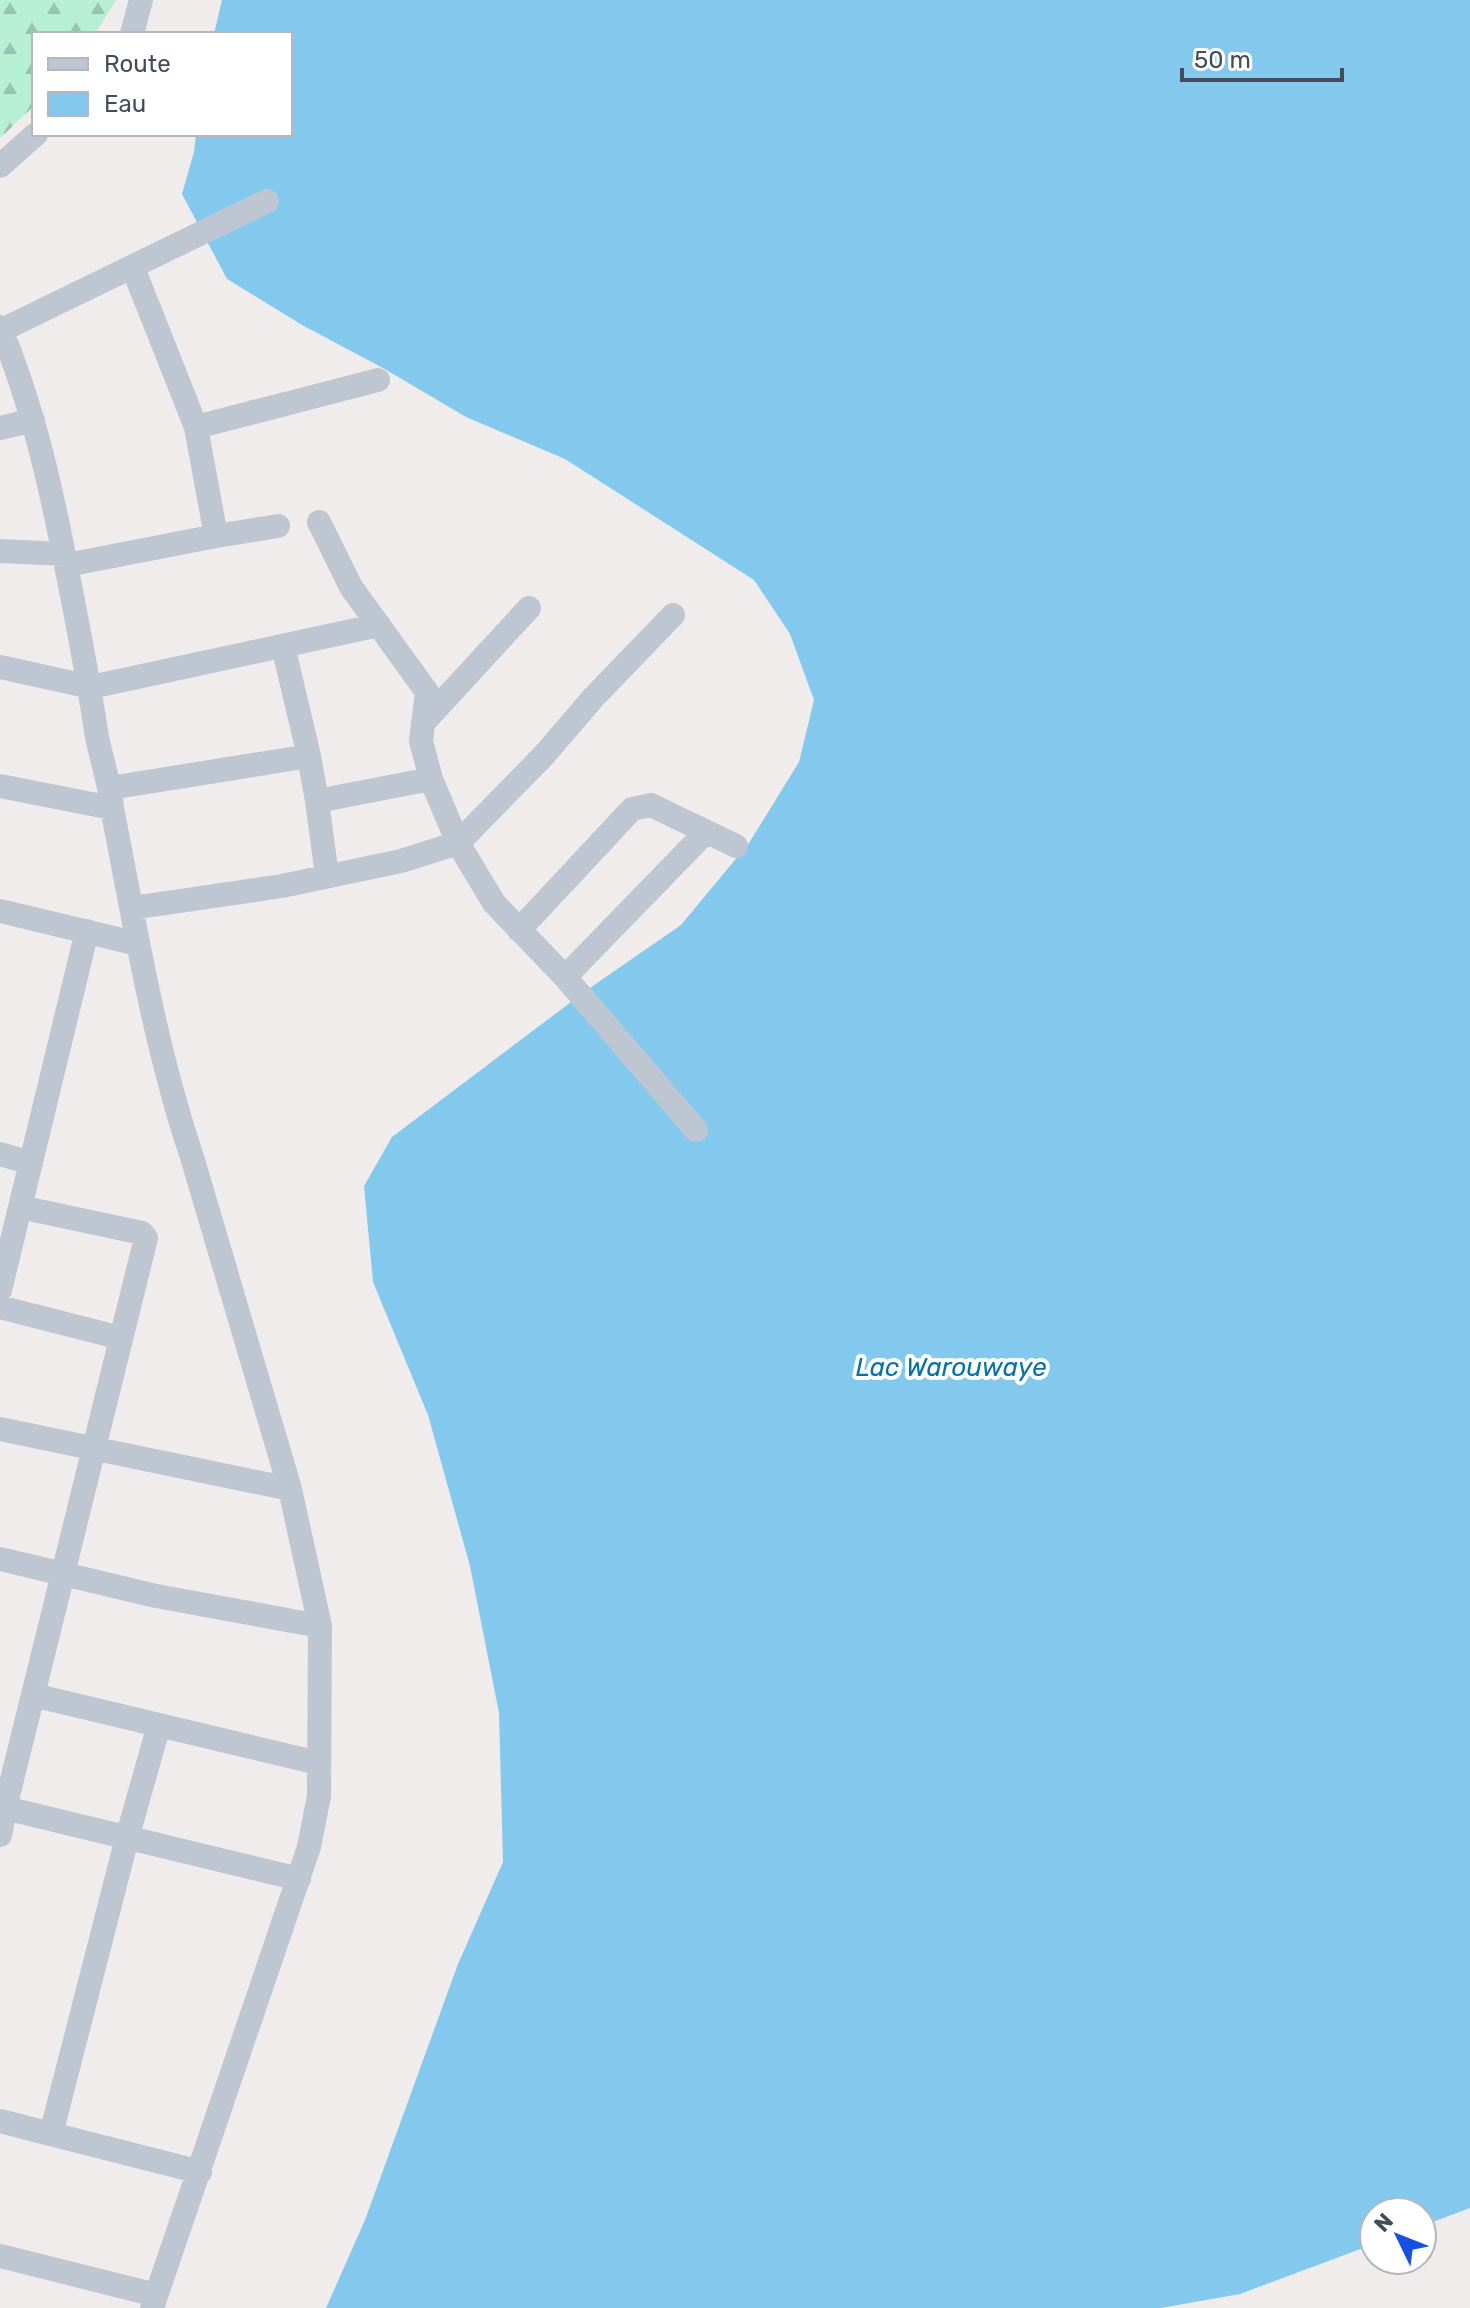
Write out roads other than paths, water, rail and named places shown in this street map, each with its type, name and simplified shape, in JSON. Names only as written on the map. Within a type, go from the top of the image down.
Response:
[{"type":"street","points":[[133,32],[141,0]]},
{"type":"street","points":[[0,166],[34,136]]},
{"type":"street","points":[[0,2256],[154,2302],[299,1879],[319,1796],[320,1626],[290,1489],[177,1113],[138,944],[50,482],[33,420],[1,329],[267,201]]},
{"type":"street","points":[[133,268],[196,427],[216,536]]},
{"type":"street","points":[[196,427],[378,380]]},
{"type":"street","points":[[0,428],[33,420]]},
{"type":"street","points":[[319,522],[351,587],[427,692],[421,741],[431,779],[458,843],[494,903],[565,977],[696,1130]]},
{"type":"street","points":[[0,551],[65,560],[278,526]]},
{"type":"street","points":[[423,723],[529,608]]},
{"type":"street","points":[[132,908],[282,886],[401,861],[458,843],[673,615]]},
{"type":"street","points":[[0,667],[91,687],[379,625]]},
{"type":"street","points":[[283,646],[309,756],[327,876]]},
{"type":"street","points":[[0,786],[111,798],[309,756]]},
{"type":"street","points":[[317,801],[431,779]]},
{"type":"street","points":[[519,930],[632,809],[651,805],[736,846]]},
{"type":"street","points":[[565,977],[706,832]]},
{"type":"street","points":[[0,911],[138,944]]},
{"type":"street","points":[[0,1290],[87,931]]},
{"type":"street","points":[[0,1154],[31,1163]]},
{"type":"street","points":[[0,1835],[3,1808],[146,1238],[142,1233],[20,1207]]},
{"type":"street","points":[[0,1307],[121,1338]]},
{"type":"street","points":[[0,1429],[290,1489]]},
{"type":"street","points":[[0,1559],[156,1596],[320,1626]]},
{"type":"street","points":[[33,1695],[318,1763]]},
{"type":"street","points":[[51,2134],[159,1725]]},
{"type":"street","points":[[3,1808],[299,1879]]},
{"type":"street","points":[[0,2121],[200,2172]]},
{"type":"water","name":"Lac Warouwaye","points":[[222,0],[1470,0],[1470,2208],[1438,2220],[1438,2196],[1358,2196],[1358,2250],[1240,2294],[1161,2308],[326,2308],[365,2220],[458,1964],[503,1862],[499,1713],[470,1566],[428,1415],[373,1282],[364,1186],[392,1137],[587,990],[681,925],[749,843],[799,762],[814,700],[790,634],[754,580],[565,459],[466,417],[227,279],[182,194],[196,136],[292,136],[292,32],[214,32]]}]
